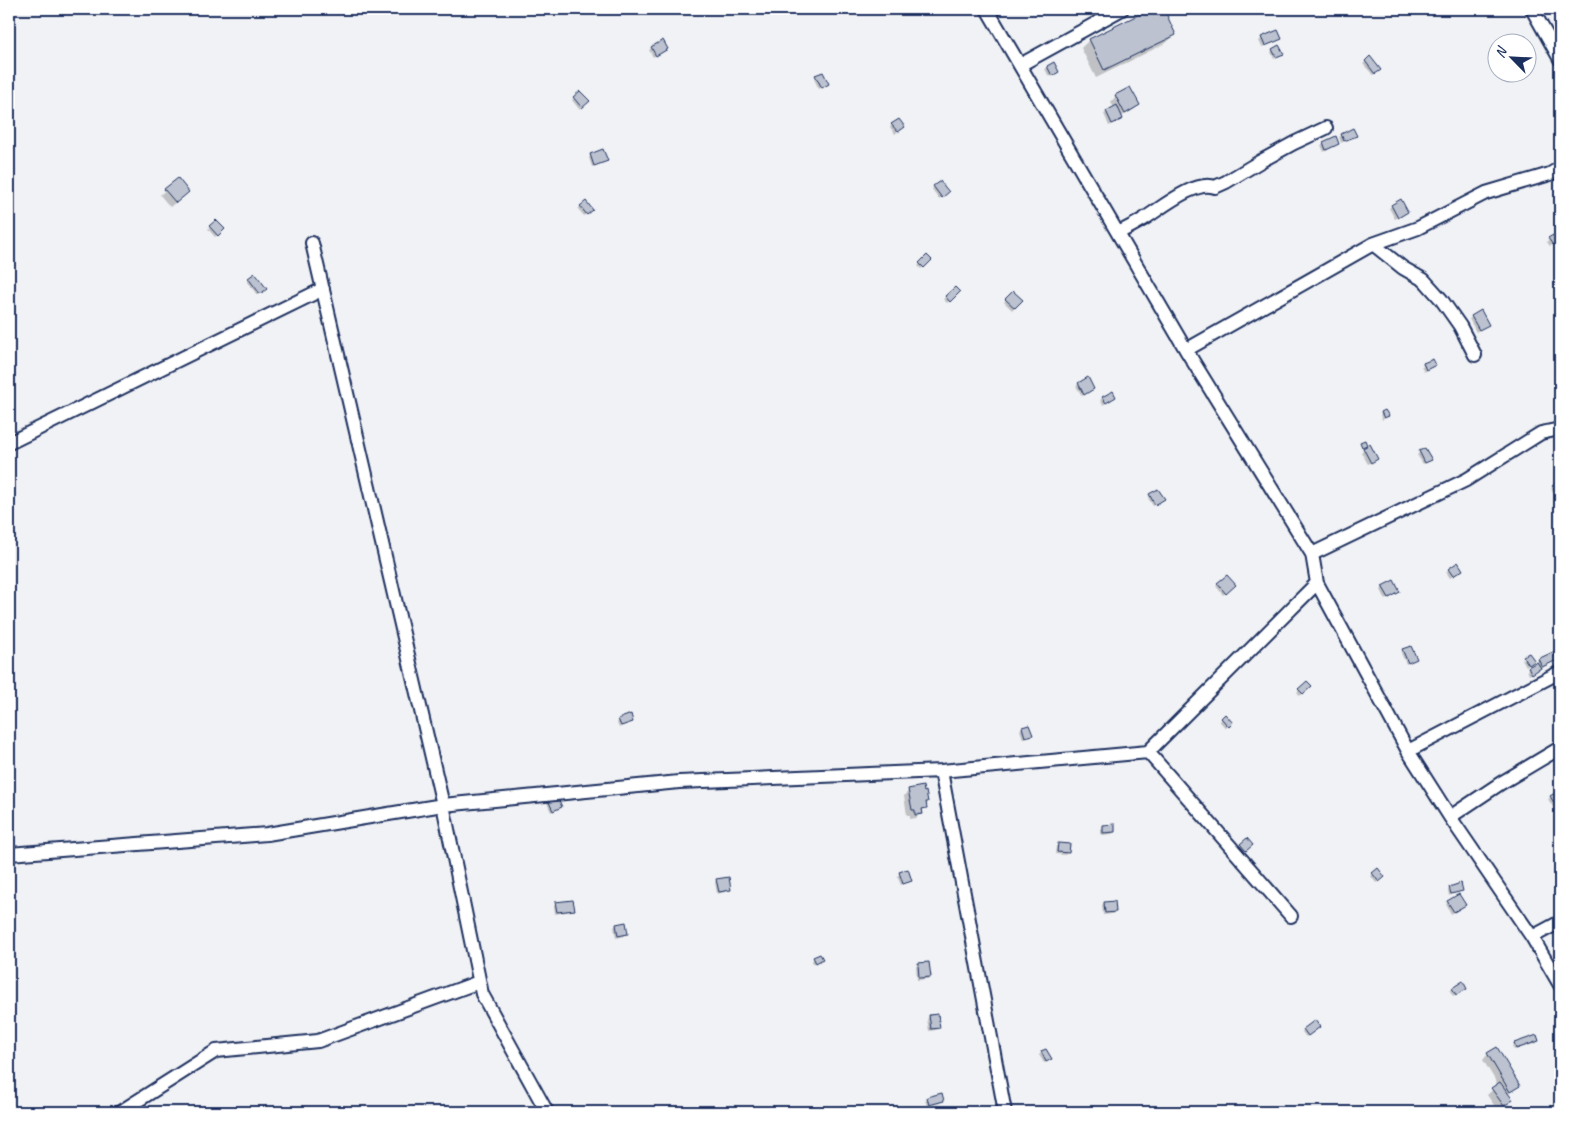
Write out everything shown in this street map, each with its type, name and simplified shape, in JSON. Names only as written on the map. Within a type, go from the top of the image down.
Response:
[{"type":"street","points":[[987,9],[1186,350],[1312,554],[1317,583],[1408,751],[1450,817],[1532,937],[1560,985]]},
{"type":"street","points":[[1020,65],[1122,9]]},
{"type":"street","points":[[1532,9],[1560,59]]},
{"type":"street","points":[[1118,233],[1144,219],[1170,200],[1208,184],[1215,187],[1226,182],[1261,160],[1326,128]]},
{"type":"street","points":[[1186,350],[1373,244],[1418,228],[1486,192],[1550,174],[1560,168]]},
{"type":"street","points":[[312,243],[443,805],[482,994],[546,1112]]},
{"type":"street","points":[[1373,244],[1404,268],[1424,280],[1441,299],[1460,326],[1475,355]]},
{"type":"street","points":[[9,443],[322,289]]},
{"type":"street","points":[[1312,554],[1466,480],[1541,433],[1560,429]]},
{"type":"street","points":[[9,854],[267,834],[443,805],[679,782],[941,771],[1148,752],[1317,583]]},
{"type":"street","points":[[1408,751],[1560,672]]},
{"type":"street","points":[[1450,817],[1501,783],[1560,748]]},
{"type":"street","points":[[1148,752],[1291,916]]},
{"type":"street","points":[[941,771],[1005,1112]]},
{"type":"street","points":[[1532,937],[1560,922]]},
{"type":"street","points":[[120,1112],[216,1051],[318,1041],[479,982]]},
{"type":"building","points":[[1150,9],[1164,9],[1176,35],[1104,70],[1089,39]]},
{"type":"building","points":[[1278,30],[1282,39],[1265,46],[1261,37]]},
{"type":"building","points":[[663,40],[668,49],[656,56],[651,47]]},
{"type":"building","points":[[1279,45],[1284,54],[1276,57],[1272,49]]},
{"type":"building","points":[[1370,56],[1381,70],[1375,74],[1365,61]]},
{"type":"building","points":[[1054,62],[1059,72],[1052,76],[1047,66]]},
{"type":"building","points":[[823,72],[829,84],[822,88],[815,75]]},
{"type":"building","points":[[1130,87],[1140,105],[1125,114],[1115,95]]},
{"type":"building","points":[[580,91],[590,101],[582,108],[573,97]]},
{"type":"building","points":[[1117,105],[1123,119],[1112,124],[1106,111]]},
{"type":"building","points":[[899,119],[905,127],[898,132],[891,124]]},
{"type":"building","points":[[1353,128],[1357,136],[1344,141],[1341,134]]},
{"type":"building","points":[[1336,136],[1339,144],[1326,150],[1323,142]]},
{"type":"building","points":[[603,149],[608,161],[594,166],[590,154]]},
{"type":"building","points":[[178,178],[189,192],[176,203],[164,189]]},
{"type":"building","points":[[940,181],[949,192],[942,198],[933,186]]},
{"type":"building","points":[[1401,199],[1408,212],[1398,218],[1391,205]]},
{"type":"building","points":[[586,201],[593,210],[587,215],[580,206]]},
{"type":"building","points":[[216,220],[225,229],[218,236],[209,226]]},
{"type":"building","points":[[1560,228],[1560,238],[1555,232]]},
{"type":"building","points":[[1553,235],[1557,242],[1553,245],[1548,238]]},
{"type":"building","points":[[927,255],[932,260],[924,268],[919,263]]},
{"type":"building","points":[[255,273],[267,289],[260,294],[248,278]]},
{"type":"building","points":[[955,287],[960,292],[950,302],[945,296]]},
{"type":"building","points":[[1013,291],[1023,300],[1015,308],[1005,299]]},
{"type":"building","points":[[1481,310],[1489,325],[1479,330],[1471,316]]},
{"type":"building","points":[[1433,359],[1436,365],[1426,370],[1423,363]]},
{"type":"building","points":[[1088,377],[1094,389],[1084,395],[1078,383]]},
{"type":"building","points":[[1113,391],[1116,397],[1106,403],[1102,397]]},
{"type":"building","points":[[1385,410],[1389,416],[1384,418],[1381,412]]},
{"type":"building","points":[[1365,440],[1367,445],[1362,447],[1360,442]]},
{"type":"building","points":[[1370,444],[1378,459],[1371,463],[1363,448]]},
{"type":"building","points":[[1425,448],[1432,460],[1425,463],[1419,451]]},
{"type":"building","points":[[1558,481],[1560,483],[1560,491],[1558,493],[1552,486]]},
{"type":"building","points":[[1158,489],[1165,499],[1155,505],[1149,494]]},
{"type":"building","points":[[1458,562],[1463,570],[1453,576],[1448,569]]},
{"type":"building","points":[[1227,575],[1236,585],[1226,594],[1217,583]]},
{"type":"building","points":[[1394,580],[1400,592],[1389,598],[1382,586]]},
{"type":"building","points":[[1411,646],[1417,659],[1408,663],[1402,649]]},
{"type":"building","points":[[1553,652],[1557,660],[1542,667],[1538,659]]},
{"type":"building","points":[[1529,653],[1535,661],[1529,665],[1523,656]]},
{"type":"building","points":[[1537,662],[1541,668],[1532,674],[1528,667]]},
{"type":"building","points":[[1307,681],[1312,686],[1303,694],[1298,689]]},
{"type":"building","points":[[631,714],[633,722],[621,726],[618,719]]},
{"type":"building","points":[[1225,714],[1233,723],[1229,727],[1221,718]]},
{"type":"building","points":[[1029,725],[1033,735],[1025,737],[1022,727]]},
{"type":"building","points":[[923,786],[928,802],[926,802],[927,808],[922,809],[923,814],[915,815],[915,810],[912,810],[908,789]]},
{"type":"building","points":[[1558,791],[1560,795],[1559,811],[1550,796]]},
{"type":"building","points":[[557,796],[562,807],[553,811],[548,800]]},
{"type":"building","points":[[1115,824],[1115,832],[1103,833],[1103,825]]},
{"type":"building","points":[[1247,838],[1253,845],[1246,851],[1240,844]]},
{"type":"building","points":[[1058,843],[1070,844],[1069,853],[1057,852]]},
{"type":"building","points":[[1378,868],[1385,877],[1379,882],[1372,873]]},
{"type":"building","points":[[908,869],[912,881],[903,884],[899,872]]},
{"type":"building","points":[[729,877],[731,890],[719,892],[716,879]]},
{"type":"building","points":[[1461,883],[1463,891],[1451,894],[1449,887]]},
{"type":"building","points":[[1459,894],[1466,905],[1454,912],[1447,901]]},
{"type":"building","points":[[573,900],[575,910],[557,912],[555,902]]},
{"type":"building","points":[[1115,901],[1116,912],[1105,913],[1104,902]]},
{"type":"building","points":[[626,922],[628,934],[618,936],[616,924]]},
{"type":"building","points":[[820,954],[823,959],[816,963],[813,957]]},
{"type":"building","points":[[929,962],[931,977],[919,978],[918,963]]},
{"type":"building","points":[[1463,981],[1467,989],[1456,995],[1452,988]]},
{"type":"building","points":[[938,1014],[940,1028],[931,1029],[929,1015]]},
{"type":"building","points":[[1315,1020],[1320,1027],[1308,1036],[1303,1029]]},
{"type":"building","points":[[1537,1035],[1539,1041],[1516,1049],[1514,1043]]},
{"type":"building","points":[[1497,1047],[1520,1086],[1510,1092],[1487,1053]]},
{"type":"building","points":[[1046,1049],[1052,1059],[1046,1062],[1041,1051]]},
{"type":"building","points":[[1500,1082],[1513,1100],[1504,1106],[1491,1088]]},
{"type":"building","points":[[942,1093],[944,1101],[929,1105],[927,1097]]}]
